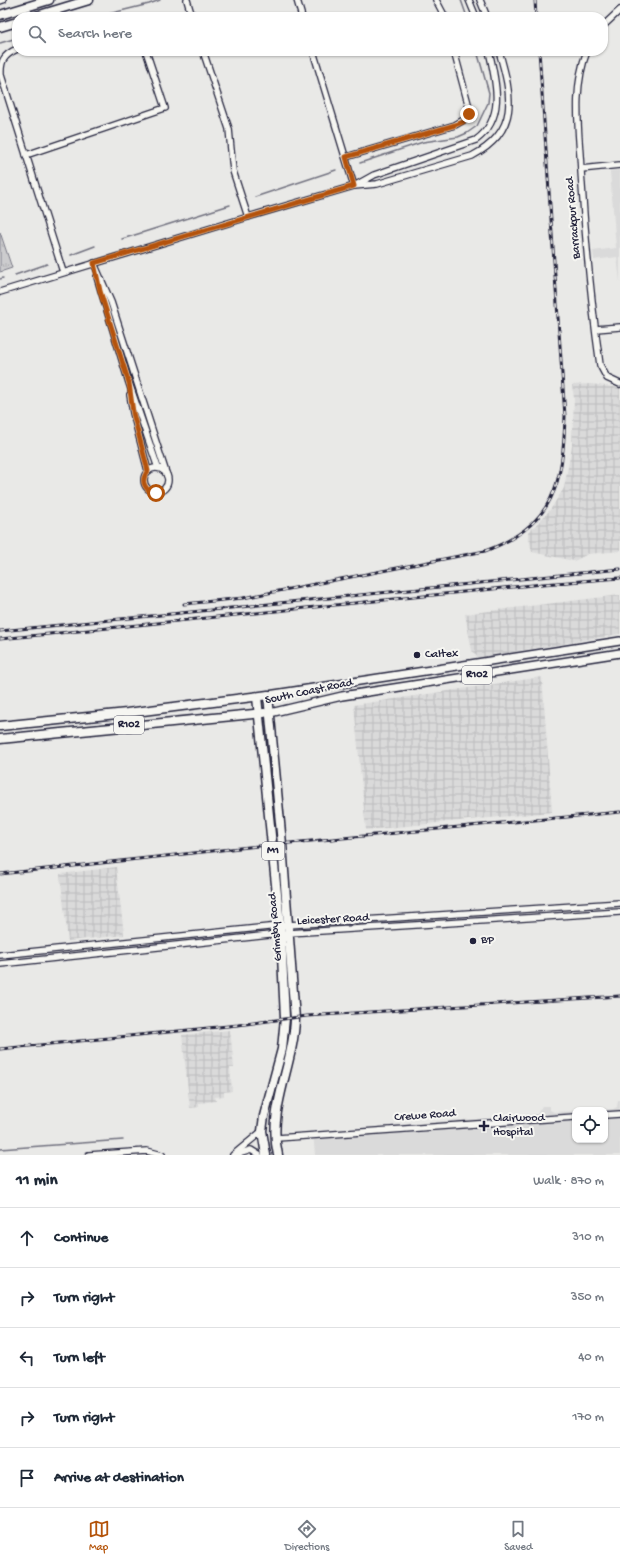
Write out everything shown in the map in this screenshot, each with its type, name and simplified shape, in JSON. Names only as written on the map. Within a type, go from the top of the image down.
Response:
[{"type":"highway","points":[[0,15],[49,0]]},
{"type":"highway","points":[[49,12],[89,0]]},
{"type":"highway","points":[[0,27],[12,23]]},
{"type":"highway","name":"South Coast Road","points":[[0,726],[113,715],[268,695]]},
{"type":"highway","name":"Grimsby Road","points":[[266,1155],[262,1131],[266,1106],[284,1037],[285,1010],[284,929],[268,695]]},
{"type":"highway","name":"Grimsby Road","points":[[257,697],[295,1019],[294,1038],[279,1107],[276,1138],[278,1155]]},
{"type":"highway","name":"South Coast Road","points":[[0,739],[270,713]]},
{"type":"highway","points":[[284,1037],[294,1038]]},
{"type":"main road","name":"South Coast Road","points":[[268,695],[428,672],[620,641]]},
{"type":"main road","points":[[560,650],[563,662]]},
{"type":"main road","name":"South Coast Road","points":[[270,713],[322,700],[428,682],[620,653]]},
{"type":"main road","points":[[535,654],[537,666]]},
{"type":"main road","points":[[492,661],[494,672]]},
{"type":"main road","points":[[428,672],[428,682]]},
{"type":"main road","points":[[320,688],[322,700]]},
{"type":"street","points":[[187,0],[191,12]]},
{"type":"street","points":[[297,0],[301,12]]},
{"type":"street","points":[[436,0],[442,12]]},
{"type":"street","points":[[469,0],[474,12]]},
{"type":"street","points":[[480,0],[485,12]]},
{"type":"street","points":[[608,21],[620,10]]},
{"type":"street","points":[[12,52],[5,55],[2,59],[1,75],[63,272]]},
{"type":"street","points":[[26,155],[165,108],[148,56]]},
{"type":"street","points":[[205,56],[229,129],[233,171],[248,217]]},
{"type":"street","points":[[315,56],[354,186]]},
{"type":"street","points":[[346,157],[455,125],[467,118],[470,111],[455,56]]},
{"type":"street","points":[[354,186],[374,175],[476,140],[482,136],[488,129],[492,120],[497,102],[495,79],[490,56]]},
{"type":"street","points":[[0,292],[354,186],[377,184],[472,156],[486,149],[494,141],[508,120],[510,104],[506,75],[500,56]]},
{"type":"street","name":"Barrackpur Road","points":[[585,56],[577,92],[584,220],[601,368],[611,380],[620,384]]},
{"type":"street","points":[[581,169],[620,165]]},
{"type":"street","points":[[94,263],[100,291],[158,468],[167,476]]},
{"type":"street","points":[[94,263],[111,302],[167,476],[167,483],[163,490],[152,492],[144,484],[144,476],[148,471],[158,468]]},
{"type":"street","points":[[596,329],[620,327]]},
{"type":"street","points":[[129,383],[133,413],[148,471]]},
{"type":"street","name":"Leicester Road","points":[[0,964],[199,942],[284,929],[620,903]]},
{"type":"street","name":"Leicester Road","points":[[0,955],[198,933],[620,912]]},
{"type":"street","points":[[198,933],[199,942]]},
{"type":"street","points":[[608,1115],[620,1114]]},
{"type":"street","name":"Crewe Road","points":[[276,1138],[572,1117]]},
{"type":"street","points":[[234,1155],[262,1131]]},
{"type":"street","points":[[234,1155],[252,1150],[259,1155]]},
{"type":"street","points":[[89,1155],[147,1151],[162,1155]]},
{"type":"shaded area","points":[[620,170],[620,282],[617,257],[594,260],[593,251],[616,248],[610,171]]},
{"type":"shaded area","points":[[591,384],[620,388],[620,551],[588,554],[574,561],[532,552],[528,533],[550,510],[564,488],[572,446],[574,398],[572,385]]},
{"type":"shaded area","points":[[620,595],[620,634],[478,658],[472,651],[465,614]]},
{"type":"shaded area","points":[[542,677],[552,812],[366,830],[354,705]]},
{"type":"shaded area","points":[[116,867],[124,935],[68,941],[60,874]]},
{"type":"shaded area","points":[[230,1030],[234,1068],[230,1068],[232,1091],[224,1092],[224,1096],[215,1097],[216,1101],[199,1103],[199,1107],[190,1108],[182,1035]]},
{"type":"shaded area","name":"Clairwood Hospital","points":[[618,1100],[620,1100],[620,1155],[315,1155],[313,1132],[537,1114],[542,1106],[550,1106],[550,1110],[554,1112],[572,1111],[572,1143],[608,1143],[608,1109],[617,1107]]},
{"type":"green space","points":[[0,232],[12,268],[0,272]]},
{"type":"waterway","points":[[116,12],[160,0]]},
{"type":"waterway","points":[[461,0],[465,12]]},
{"type":"waterway","points":[[0,43],[12,39]]},
{"type":"waterway","points":[[360,163],[423,142],[458,137],[477,126],[488,103],[489,93],[478,56]]},
{"type":"waterway","points":[[255,197],[336,170]]},
{"type":"waterway","points":[[122,239],[230,205]]},
{"type":"waterway","points":[[71,255],[95,246]]},
{"type":"waterway","points":[[15,275],[47,264]]},
{"type":"waterway","points":[[0,1149],[123,1140]]},
{"type":"railway","points":[[535,0],[536,12]]},
{"type":"railway","points":[[184,604],[243,598],[485,551],[508,540],[527,528],[541,515],[550,499],[562,462],[565,416],[539,56]]},
{"type":"railway","points":[[0,631],[620,569]]},
{"type":"railway","points":[[0,639],[543,584],[620,578]]},
{"type":"railway","points":[[0,874],[258,846],[620,812]]},
{"type":"railway","points":[[0,1049],[238,1025],[307,1016],[620,996]]},
{"type":"place","name":"Caltex","points":[[417,655]]},
{"type":"place","name":"BP","points":[[473,941]]},
{"type":"place","name":"Clairwood Hospital","points":[[484,1126]]},
{"type":"route","points":[[156,493],[148,490],[144,484],[144,476],[148,471],[133,413],[129,383],[100,291],[94,263],[354,186],[346,157],[455,125],[463,122],[469,114]]}]
